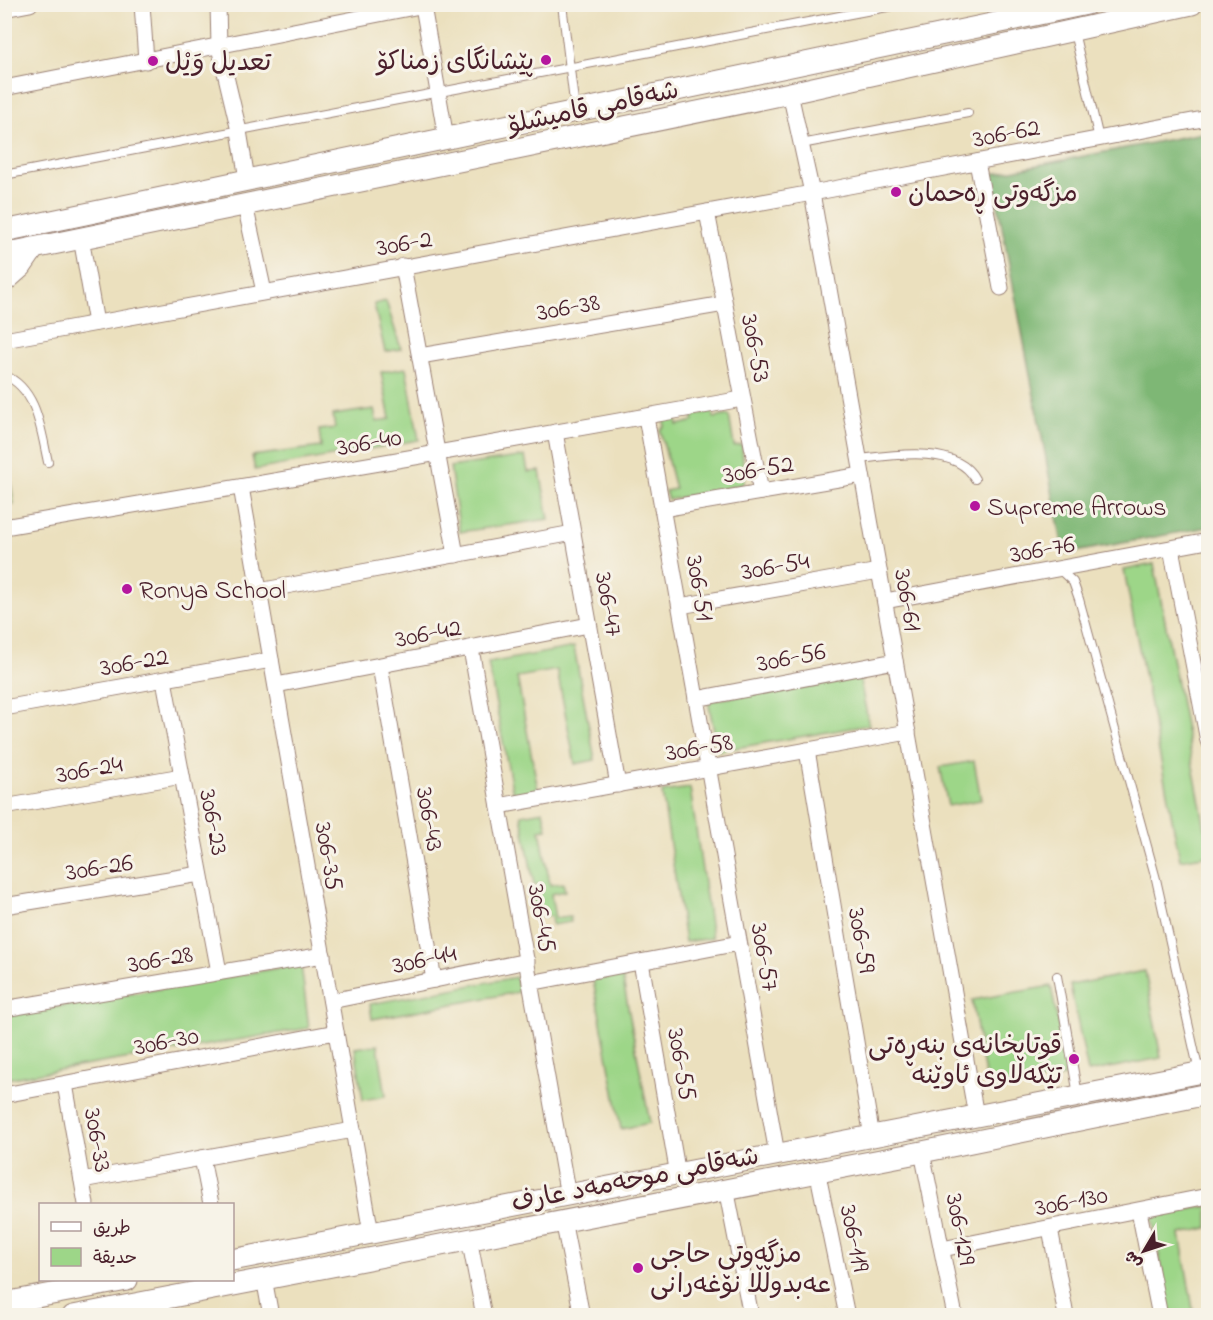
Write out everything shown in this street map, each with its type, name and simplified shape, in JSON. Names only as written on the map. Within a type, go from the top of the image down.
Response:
[{"type":"street","points":[[4,9],[30,4]]},
{"type":"street","points":[[142,4],[146,61]]},
{"type":"street","points":[[218,4],[219,46],[239,131],[247,179]]},
{"type":"street","name":"شەقامی قامیشلۆ","points":[[4,254],[790,93],[1192,4]]},
{"type":"street","points":[[4,88],[427,5],[446,138]]},
{"type":"street","name":"شەقامی قامیشلۆ","points":[[4,231],[1070,6]]},
{"type":"street","name":"306-61","points":[[790,93],[812,193],[976,1116]]},
{"type":"street","name":"306-62","points":[[812,193],[1209,118]]},
{"type":"street","points":[[405,147],[412,171]]},
{"type":"street","points":[[977,162],[1001,288]]},
{"type":"street","name":"306-2","points":[[4,340],[812,193]]},
{"type":"street","points":[[244,205],[264,292]]},
{"type":"street","name":"306-53","points":[[707,212],[760,492]]},
{"type":"street","points":[[4,223],[31,225]]},
{"type":"street","points":[[81,238],[96,323]]},
{"type":"street","points":[[4,282],[21,267],[34,248]]},
{"type":"street","points":[[403,266],[456,555]]},
{"type":"street","name":"306-38","points":[[420,356],[724,304]]},
{"type":"street","name":"306-40","points":[[4,527],[742,399]]},
{"type":"street","name":"306-51","points":[[646,417],[708,768]]},
{"type":"street","name":"306-47","points":[[555,432],[618,785]]},
{"type":"street","name":"306-52","points":[[662,509],[760,492],[861,467]]},
{"type":"street","name":"306-35","points":[[241,487],[371,1233]]},
{"type":"street","points":[[259,591],[573,533]]},
{"type":"street","name":"306-76","points":[[885,601],[1209,541]]},
{"type":"street","points":[[1172,548],[1209,741]]},
{"type":"street","name":"306-54","points":[[680,606],[879,571]]},
{"type":"street","name":"306-42","points":[[276,685],[589,625]]},
{"type":"street","name":"306-45","points":[[471,649],[568,1196]]},
{"type":"street","name":"306-22","points":[[4,708],[271,660]]},
{"type":"street","name":"306-56","points":[[696,699],[895,661]]},
{"type":"street","name":"306-43","points":[[380,666],[434,980]]},
{"type":"street","name":"306-23","points":[[164,680],[219,972]]},
{"type":"street","name":"306-58","points":[[499,806],[908,732]]},
{"type":"street","name":"306-59","points":[[807,750],[872,1137]]},
{"type":"street","name":"306-57","points":[[708,768],[777,1154]]},
{"type":"street","name":"306-24","points":[[4,807],[182,776]]},
{"type":"street","name":"306-26","points":[[4,906],[200,874]]},
{"type":"street","points":[[530,983],[739,943]]},
{"type":"street","name":"306-28","points":[[4,1009],[323,955]]},
{"type":"street","name":"306-44","points":[[331,1001],[526,961]]},
{"type":"street","name":"306-55","points":[[641,962],[672,1176]]},
{"type":"street","name":"306-30","points":[[4,1095],[336,1032]]},
{"type":"street","name":"شەقامی موحەمەد عارف","points":[[234,1260],[1204,1072]]},
{"type":"street","name":"306-33","points":[[65,1084],[86,1203]]},
{"type":"street","points":[[1127,1087],[1131,1109]]},
{"type":"street","name":"شەقامی موحەمەد عارف","points":[[73,1316],[817,1170],[922,1152],[1209,1094]]},
{"type":"street","points":[[82,1180],[353,1130]]},
{"type":"street","name":"306-129","points":[[922,1152],[955,1316]]},
{"type":"street","points":[[202,1158],[211,1203]]},
{"type":"street","name":"306-119","points":[[817,1170],[847,1316]]},
{"type":"street","points":[[670,1199],[672,1176]]},
{"type":"street","points":[[726,1188],[751,1316]]},
{"type":"street","name":"306-130","points":[[942,1249],[1209,1196]]},
{"type":"street","points":[[1139,1211],[1160,1316]]},
{"type":"street","points":[[563,1220],[582,1316]]},
{"type":"street","points":[[1050,1228],[1066,1316]]},
{"type":"street","points":[[469,1238],[484,1316]]},
{"type":"street","points":[[264,1278],[271,1316]]},
{"type":"street","points":[[4,1303],[99,1282]]},
{"type":"lane","points":[[562,4],[575,110]]},
{"type":"lane","points":[[4,175],[903,4]]},
{"type":"lane","points":[[1073,30],[1099,139]]},
{"type":"lane","points":[[801,144],[968,113]]},
{"type":"lane","points":[[4,375],[12,378],[30,397],[37,414],[48,462]]},
{"type":"lane","points":[[861,467],[908,455],[943,456],[965,466],[975,479]]},
{"type":"lane","points":[[1058,569],[1073,582],[1085,621],[1156,879],[1204,1072]]},
{"type":"lane","points":[[1057,976],[1078,1097]]},
{"type":"green space","points":[[1208,132],[1208,527],[1064,554],[992,174]]},
{"type":"green space","points":[[386,301],[401,349],[385,352],[374,304]]},
{"type":"green space","points":[[406,368],[419,440],[255,470],[252,456],[321,447],[319,430],[335,428],[333,415],[374,409],[376,421],[390,419],[381,372]]},
{"type":"green space","points":[[712,411],[714,418],[729,415],[734,446],[742,445],[744,482],[742,485],[668,500],[665,491],[675,489],[660,430],[665,425],[662,417],[675,416],[677,425],[694,421],[692,416]]},
{"type":"green space","points":[[4,440],[14,504],[5,505],[4,505]]},
{"type":"green space","points":[[525,456],[528,472],[540,471],[549,519],[460,532],[450,467]]},
{"type":"green space","points":[[1154,564],[1208,844],[1208,855],[1180,860],[1124,570]]},
{"type":"green space","points":[[574,647],[595,760],[575,764],[557,670],[517,677],[538,790],[513,794],[488,663]]},
{"type":"green space","points":[[859,676],[869,725],[718,751],[708,701]]},
{"type":"green space","points":[[974,761],[981,800],[948,806],[940,767]]},
{"type":"green space","points":[[690,788],[712,938],[685,942],[662,792]]},
{"type":"green space","points":[[543,811],[547,829],[540,830],[550,885],[563,883],[565,891],[551,894],[555,918],[570,916],[571,922],[552,925],[551,916],[543,917],[542,911],[535,912],[532,895],[542,892],[541,884],[534,885],[521,815]]},
{"type":"green space","points":[[301,964],[309,1028],[5,1079],[5,1016]]},
{"type":"green space","points":[[1145,971],[1161,1058],[1088,1072],[1070,985]]},
{"type":"green space","points":[[622,975],[650,1123],[621,1129],[593,980]]},
{"type":"green space","points":[[516,977],[519,992],[372,1019],[370,1004]]},
{"type":"green space","points":[[1051,986],[1068,1076],[988,1092],[972,1000]]},
{"type":"green space","points":[[378,1045],[386,1096],[363,1100],[355,1048]]},
{"type":"green space","points":[[1208,1206],[1208,1228],[1180,1234],[1194,1315],[1170,1315],[1152,1216]]},
{"type":"place","name":"پێشانگای زمناكۆ","points":[[546,60]]},
{"type":"place","name":"تعديل وَيْل","points":[[153,61]]},
{"type":"place","name":"مزگەوتی ڕەحمان","points":[[896,192]]},
{"type":"place","name":"Supreme Arrows","points":[[975,506]]},
{"type":"place","name":"Ronya School","points":[[127,589]]},
{"type":"place","name":"قوتابخانەی بنەڕەتی تێکەڵاوی ئاوێنە","points":[[1074,1059]]},
{"type":"place","name":"مزگەوتی حاجی عەبدوڵڵا نۆغەرانی","points":[[638,1268]]}]
